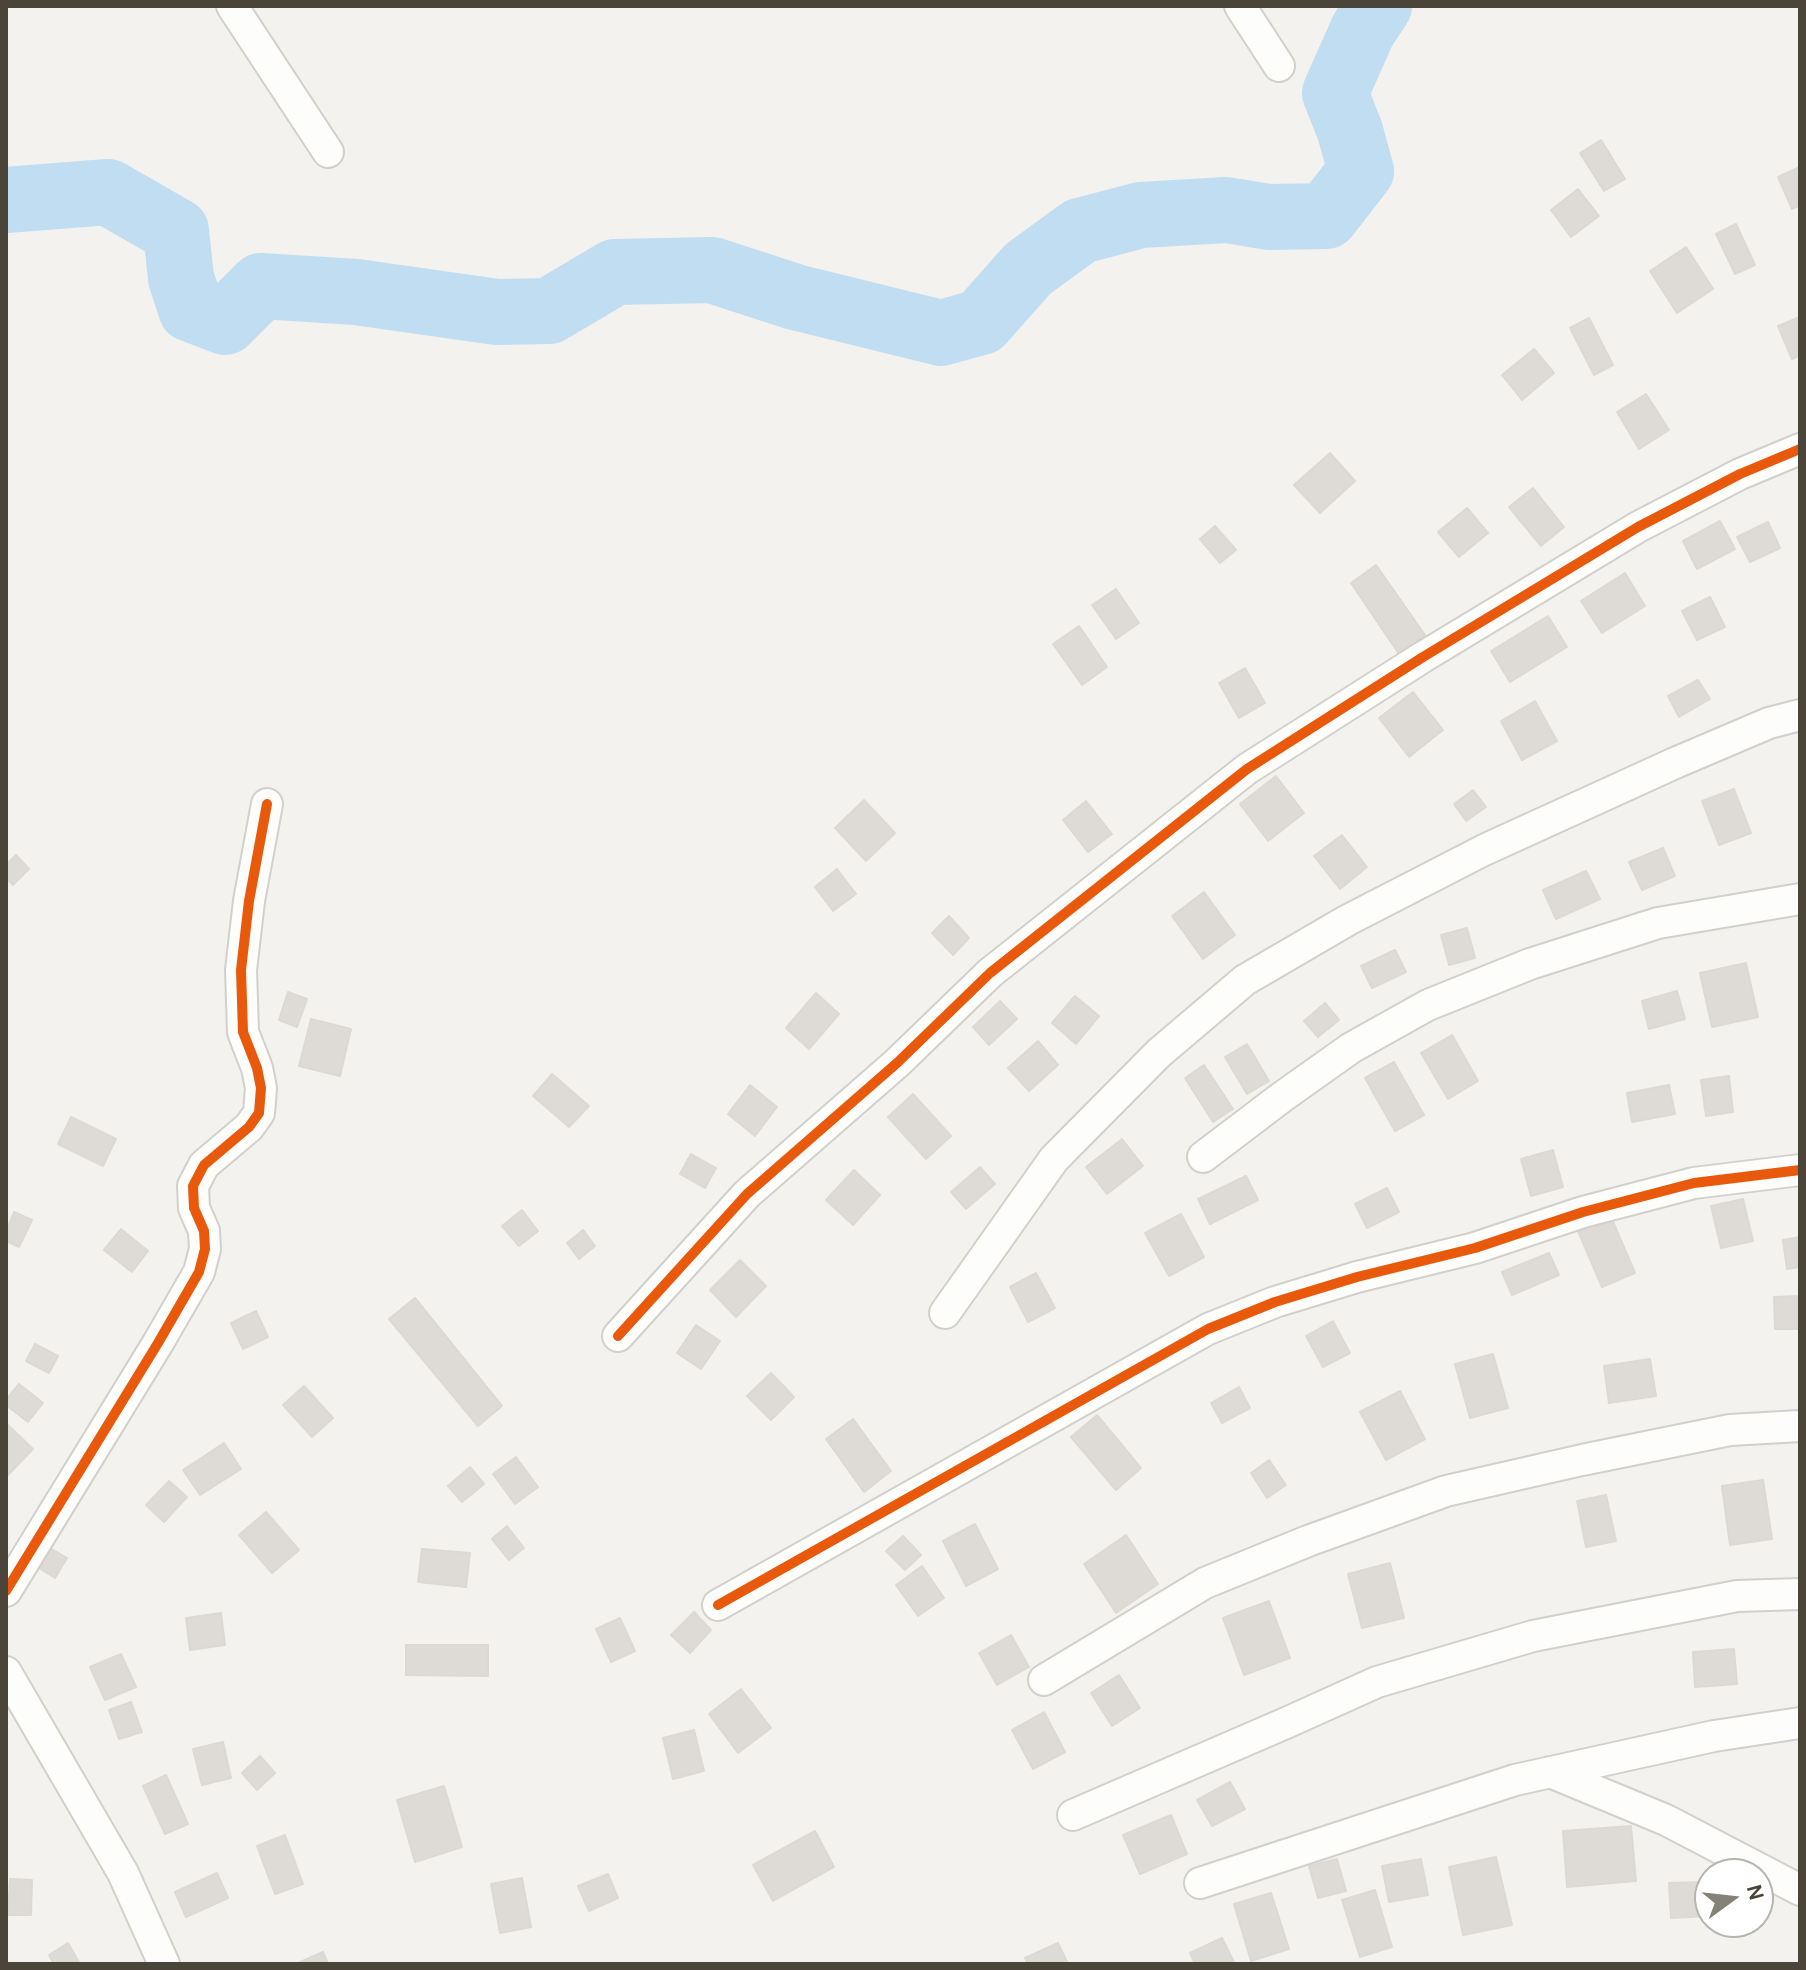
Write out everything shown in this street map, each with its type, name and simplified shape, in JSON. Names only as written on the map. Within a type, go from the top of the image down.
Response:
[{"type":"street","points":[[232,6],[328,152]]},
{"type":"street","points":[[1240,6],[1279,66]]},
{"type":"street","points":[[618,1336],[747,1194],[897,1063],[990,973],[1247,769],[1423,657],[1638,527],[1740,474],[1800,449]]},
{"type":"street","points":[[945,1313],[1054,1159],[1159,1053],[1245,980],[1348,920],[1484,850],[1689,757],[1769,723],[1800,715]]},
{"type":"street","points":[[6,1591],[199,1272],[205,1249],[204,1231],[194,1208],[193,1186],[204,1165],[249,1127],[259,1113],[261,1088],[243,1032],[241,970],[249,901],[267,804]]},
{"type":"street","points":[[1203,1157],[1351,1048],[1428,1005],[1530,964],[1658,923],[1800,899]]},
{"type":"street","points":[[718,1605],[1208,1329],[1275,1302],[1357,1277],[1475,1248],[1583,1212],[1694,1183],[1800,1170]]},
{"type":"street","points":[[1044,1680],[1205,1583],[1308,1541],[1446,1491],[1730,1430],[1800,1426]]},
{"type":"street","points":[[1073,1815],[1377,1682],[1533,1636],[1737,1596],[1800,1594]]},
{"type":"street","points":[[6,1672],[123,1873],[164,1964]]},
{"type":"street","points":[[1200,1883],[1515,1780],[1714,1736],[1800,1723]]},
{"type":"street","points":[[1550,1772],[1666,1820],[1800,1890]]},
{"type":"building","points":[[1601,140],[1625,179],[1604,191],[1580,153]]},
{"type":"building","points":[[1800,167],[1800,205],[1792,209],[1778,177]]},
{"type":"building","points":[[1578,189],[1599,216],[1571,237],[1551,210]]},
{"type":"building","points":[[1736,224],[1755,265],[1735,274],[1716,234]]},
{"type":"building","points":[[1686,247],[1713,289],[1677,313],[1650,271]]},
{"type":"building","points":[[1800,317],[1800,355],[1792,359],[1778,326]]},
{"type":"building","points":[[1589,318],[1613,365],[1594,375],[1570,328]]},
{"type":"building","points":[[1534,349],[1554,373],[1522,400],[1502,375]]},
{"type":"building","points":[[1646,394],[1669,430],[1639,449],[1617,412]]},
{"type":"building","points":[[1330,453],[1355,481],[1320,513],[1294,485]]},
{"type":"building","points":[[1533,488],[1564,527],[1541,546],[1509,507]]},
{"type":"building","points":[[1467,508],[1488,533],[1459,557],[1438,532]]},
{"type":"building","points":[[1720,521],[1735,549],[1697,569],[1683,541]]},
{"type":"building","points":[[1768,522],[1780,548],[1750,562],[1737,537]]},
{"type":"building","points":[[1215,526],[1236,550],[1220,563],[1200,539]]},
{"type":"building","points":[[1376,565],[1425,635],[1399,654],[1351,583]]},
{"type":"building","points":[[1625,573],[1645,606],[1602,633],[1581,601]]},
{"type":"building","points":[[1116,589],[1139,623],[1116,639],[1092,605]]},
{"type":"building","points":[[1710,597],[1725,627],[1697,640],[1682,611]]},
{"type":"building","points":[[1548,616],[1567,647],[1510,682],[1491,651]]},
{"type":"building","points":[[1079,626],[1107,667],[1082,685],[1053,644]]},
{"type":"building","points":[[1245,668],[1265,703],[1239,718],[1219,683]]},
{"type":"building","points":[[1698,680],[1710,699],[1679,717],[1668,696]]},
{"type":"building","points":[[1413,692],[1443,730],[1409,757],[1379,718]]},
{"type":"building","points":[[1535,701],[1557,741],[1522,760],[1501,721]]},
{"type":"building","points":[[1276,776],[1304,813],[1268,841],[1240,804]]},
{"type":"building","points":[[1734,789],[1751,833],[1719,845],[1702,801]]},
{"type":"building","points":[[1473,790],[1486,807],[1466,821],[1454,804]]},
{"type":"building","points":[[864,800],[895,833],[866,861],[835,828]]},
{"type":"building","points":[[1086,801],[1112,834],[1088,852],[1063,820]]},
{"type":"building","points":[[1342,835],[1367,867],[1340,889],[1314,856]]},
{"type":"building","points":[[1663,848],[1675,876],[1642,890],[1629,862]]},
{"type":"building","points":[[16,855],[29,869],[13,885],[6,878],[6,865]]},
{"type":"building","points":[[837,869],[856,894],[833,911],[815,887]]},
{"type":"building","points":[[1586,871],[1600,899],[1556,919],[1543,890]]},
{"type":"building","points":[[1204,892],[1235,935],[1203,959],[1172,916]]},
{"type":"building","points":[[949,916],[969,938],[953,955],[932,933]]},
{"type":"building","points":[[1467,928],[1475,958],[1449,965],[1441,935]]},
{"type":"building","points":[[1395,950],[1406,972],[1372,988],[1361,966]]},
{"type":"building","points":[[1746,963],[1758,1017],[1712,1027],[1700,973]]},
{"type":"building","points":[[1677,991],[1685,1019],[1649,1029],[1642,1001]]},
{"type":"building","points":[[288,992],[307,999],[297,1027],[279,1020]]},
{"type":"building","points":[[816,993],[839,1014],[809,1049],[786,1028]]},
{"type":"building","points":[[1075,996],[1099,1016],[1076,1044],[1052,1023]]},
{"type":"building","points":[[1000,1001],[1017,1019],[989,1045],[973,1027]]},
{"type":"building","points":[[1325,1003],[1339,1020],[1318,1037],[1304,1021]]},
{"type":"building","points":[[311,1019],[351,1029],[340,1076],[299,1066]]},
{"type":"building","points":[[1452,1035],[1478,1081],[1448,1099],[1421,1053]]},
{"type":"building","points":[[1038,1041],[1058,1065],[1029,1091],[1008,1068]]},
{"type":"building","points":[[1247,1044],[1269,1081],[1247,1094],[1225,1057]]},
{"type":"building","points":[[1394,1062],[1424,1115],[1395,1131],[1365,1078]]},
{"type":"building","points":[[1204,1065],[1233,1109],[1213,1122],[1185,1078]]},
{"type":"building","points":[[552,1074],[589,1106],[569,1127],[533,1096]]},
{"type":"building","points":[[1729,1076],[1733,1112],[1706,1116],[1701,1080]]},
{"type":"building","points":[[750,1085],[777,1107],[755,1136],[728,1114]]},
{"type":"building","points":[[1669,1085],[1675,1114],[1632,1122],[1627,1093]]},
{"type":"building","points":[[913,1094],[951,1136],[926,1159],[888,1117]]},
{"type":"building","points":[[71,1117],[116,1139],[103,1166],[58,1144]]},
{"type":"building","points":[[1122,1139],[1143,1166],[1107,1194],[1086,1167]]},
{"type":"building","points":[[1553,1150],[1563,1187],[1531,1196],[1521,1159]]},
{"type":"building","points":[[691,1154],[716,1168],[705,1188],[680,1174]]},
{"type":"building","points":[[980,1167],[995,1184],[966,1209],[951,1192]]},
{"type":"building","points":[[854,1170],[880,1195],[853,1225],[826,1200]]},
{"type":"building","points":[[1246,1176],[1258,1200],[1210,1224],[1198,1199]]},
{"type":"building","points":[[1387,1188],[1399,1212],[1367,1228],[1355,1204]]},
{"type":"building","points":[[1743,1199],[1753,1241],[1721,1248],[1711,1206]]},
{"type":"building","points":[[522,1210],[538,1231],[519,1246],[502,1226]]},
{"type":"building","points":[[14,1212],[32,1220],[19,1247],[6,1241]]},
{"type":"building","points":[[1181,1214],[1204,1257],[1169,1276],[1145,1233]]},
{"type":"building","points":[[1611,1217],[1635,1273],[1602,1287],[1578,1231]]},
{"type":"building","points":[[121,1229],[148,1251],[132,1272],[104,1250]]},
{"type":"building","points":[[583,1230],[595,1246],[579,1259],[567,1243]]},
{"type":"building","points":[[1800,1237],[1800,1267],[1787,1269],[1783,1240]]},
{"type":"building","points":[[1549,1253],[1559,1275],[1512,1295],[1502,1272]]},
{"type":"building","points":[[740,1260],[766,1286],[736,1317],[710,1290]]},
{"type":"building","points":[[1036,1273],[1055,1308],[1028,1322],[1010,1287]]},
{"type":"building","points":[[1800,1296],[1800,1329],[1775,1329],[1774,1297]]},
{"type":"building","points":[[415,1298],[502,1406],[478,1426],[389,1319]]},
{"type":"building","points":[[256,1311],[268,1337],[243,1349],[231,1323]]},
{"type":"building","points":[[1333,1321],[1350,1353],[1323,1367],[1306,1336]]},
{"type":"building","points":[[696,1325],[720,1341],[701,1369],[677,1353]]},
{"type":"building","points":[[35,1344],[58,1356],[49,1373],[26,1361]]},
{"type":"building","points":[[1493,1354],[1508,1408],[1470,1418],[1455,1364]]},
{"type":"building","points":[[1650,1359],[1656,1396],[1609,1403],[1604,1366]]},
{"type":"building","points":[[771,1373],[794,1397],[771,1420],[747,1396]]},
{"type":"building","points":[[19,1384],[43,1403],[28,1422],[6,1405],[6,1400]]},
{"type":"building","points":[[304,1386],[333,1418],[312,1437],[283,1405]]},
{"type":"building","points":[[1239,1387],[1250,1408],[1222,1423],[1211,1403]]},
{"type":"building","points":[[1400,1391],[1425,1439],[1386,1460],[1360,1412]]},
{"type":"building","points":[[1097,1415],[1141,1468],[1116,1490],[1071,1437]]},
{"type":"building","points":[[853,1419],[891,1471],[864,1492],[826,1439]]},
{"type":"building","points":[[6,1426],[33,1449],[7,1476]]},
{"type":"building","points":[[224,1443],[241,1469],[200,1495],[183,1470]]},
{"type":"building","points":[[516,1457],[538,1487],[515,1504],[493,1474]]},
{"type":"building","points":[[1269,1460],[1286,1485],[1267,1498],[1251,1473]]},
{"type":"building","points":[[470,1467],[484,1484],[462,1502],[448,1486]]},
{"type":"building","points":[[1763,1480],[1772,1539],[1730,1545],[1722,1486]]},
{"type":"building","points":[[169,1481],[187,1497],[164,1522],[146,1505]]},
{"type":"building","points":[[1606,1495],[1616,1541],[1586,1547],[1577,1501]]},
{"type":"building","points":[[266,1512],[299,1550],[272,1573],[239,1535]]},
{"type":"building","points":[[975,1524],[998,1569],[966,1586],[943,1541]]},
{"type":"building","points":[[507,1526],[524,1548],[509,1560],[492,1539]]},
{"type":"building","points":[[1126,1535],[1158,1584],[1116,1613],[1084,1564]]},
{"type":"building","points":[[903,1536],[921,1555],[905,1570],[886,1551]]},
{"type":"building","points":[[48,1547],[67,1558],[55,1578],[36,1566]]},
{"type":"building","points":[[422,1549],[470,1553],[466,1587],[418,1582]]},
{"type":"building","points":[[1390,1563],[1404,1618],[1362,1628],[1348,1574]]},
{"type":"building","points":[[922,1566],[944,1598],[918,1616],[896,1585]]},
{"type":"building","points":[[1269,1601],[1290,1658],[1244,1675],[1223,1618]]},
{"type":"building","points":[[694,1612],[711,1630],[690,1653],[671,1635]]},
{"type":"building","points":[[221,1613],[225,1645],[190,1650],[186,1618]]},
{"type":"building","points":[[620,1618],[635,1651],[611,1662],[596,1629]]},
{"type":"building","points":[[1011,1635],[1029,1667],[997,1685],[979,1653]]},
{"type":"building","points":[[406,1645],[488,1645],[488,1676],[406,1675]]},
{"type":"building","points":[[1734,1649],[1737,1684],[1695,1687],[1693,1652]]},
{"type":"building","points":[[121,1654],[136,1687],[105,1700],[90,1667]]},
{"type":"building","points":[[1119,1675],[1140,1708],[1112,1726],[1091,1693]]},
{"type":"building","points":[[741,1689],[771,1728],[738,1753],[709,1714]]},
{"type":"building","points":[[131,1702],[142,1732],[119,1739],[109,1710]]},
{"type":"building","points":[[1044,1712],[1065,1752],[1033,1769],[1012,1730]]},
{"type":"building","points":[[694,1730],[704,1771],[673,1779],[663,1738]]},
{"type":"building","points":[[223,1742],[231,1778],[202,1785],[193,1749]]},
{"type":"building","points":[[260,1756],[275,1773],[257,1790],[242,1773]]},
{"type":"building","points":[[166,1775],[188,1824],[165,1834],[143,1786]]},
{"type":"building","points":[[1230,1782],[1245,1809],[1212,1826],[1197,1800]]},
{"type":"building","points":[[444,1786],[462,1847],[415,1862],[397,1800]]},
{"type":"building","points":[[1171,1815],[1187,1854],[1140,1874],[1123,1835]]},
{"type":"building","points":[[1631,1826],[1636,1881],[1567,1887],[1563,1831]]},
{"type":"building","points":[[815,1831],[834,1867],[773,1901],[753,1865]]},
{"type":"building","points":[[285,1835],[303,1884],[275,1894],[257,1846]]},
{"type":"building","points":[[1496,1857],[1512,1925],[1463,1935],[1449,1867]]},
{"type":"building","points":[[1337,1859],[1346,1891],[1318,1898],[1309,1866]]},
{"type":"building","points":[[1421,1859],[1428,1895],[1389,1902],[1382,1866]]},
{"type":"building","points":[[217,1873],[228,1898],[186,1917],[175,1892]]},
{"type":"building","points":[[608,1874],[618,1898],[589,1911],[578,1886]]},
{"type":"building","points":[[522,1878],[531,1927],[500,1933],[491,1884]]},
{"type":"building","points":[[10,1879],[32,1880],[31,1915],[8,1915]]},
{"type":"building","points":[[1694,1882],[1694,1917],[1671,1918],[1669,1883]]},
{"type":"building","points":[[1375,1890],[1392,1947],[1360,1957],[1342,1900]]},
{"type":"building","points":[[1271,1893],[1289,1949],[1251,1961],[1234,1904]]},
{"type":"building","points":[[1222,1938],[1235,1964],[1195,1964],[1190,1953]]},
{"type":"building","points":[[68,1943],[80,1964],[54,1964],[49,1955]]},
{"type":"building","points":[[1058,1943],[1068,1964],[1028,1964],[1025,1958]]},
{"type":"building","points":[[323,1952],[328,1964],[296,1964]]},
{"type":"waterway","points":[[6,200],[108,192],[176,231],[181,278],[191,309],[225,322],[261,286],[356,292],[497,312],[549,311],[615,272],[712,270],[795,297],[941,333],[981,322],[1028,269],[1080,231],[1141,215],[1226,210],[1269,217],[1326,216],[1361,171],[1335,93],[1363,30],[1379,6]]},
{"type":"cycle path","points":[[618,1336],[747,1194],[897,1063],[990,973],[1247,769],[1423,657],[1638,527],[1740,474],[1800,449]]},
{"type":"cycle path","points":[[6,1591],[199,1272],[205,1249],[204,1231],[194,1208],[193,1186],[204,1165],[249,1127],[259,1113],[261,1088],[243,1032],[241,970],[249,901],[267,804]]},
{"type":"cycle path","points":[[718,1605],[1208,1329],[1275,1302],[1357,1277],[1475,1248],[1583,1212],[1694,1183],[1800,1170]]}]
